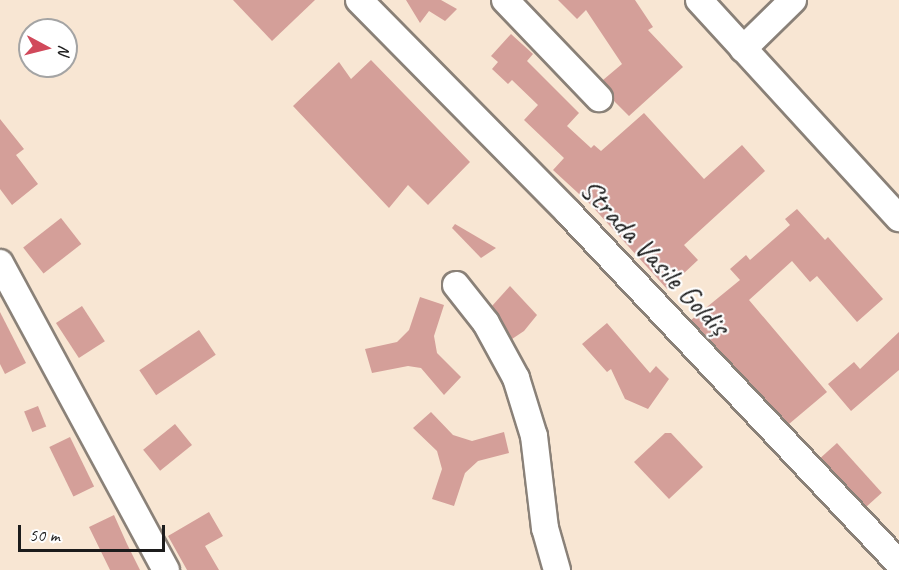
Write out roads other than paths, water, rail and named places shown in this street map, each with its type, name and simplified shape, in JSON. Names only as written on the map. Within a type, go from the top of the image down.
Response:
[{"type":"street","name":"Strada Vasile Goldiș","points":[[359,0],[568,212],[899,563]]},
{"type":"street","points":[[505,0],[599,98]]},
{"type":"street","points":[[699,0],[899,218]]},
{"type":"street","points":[[742,49],[794,0]]},
{"type":"street","points":[[0,263],[166,570]]},
{"type":"street","points":[[456,285],[486,323],[516,378],[534,436],[545,528],[557,570]]}]
